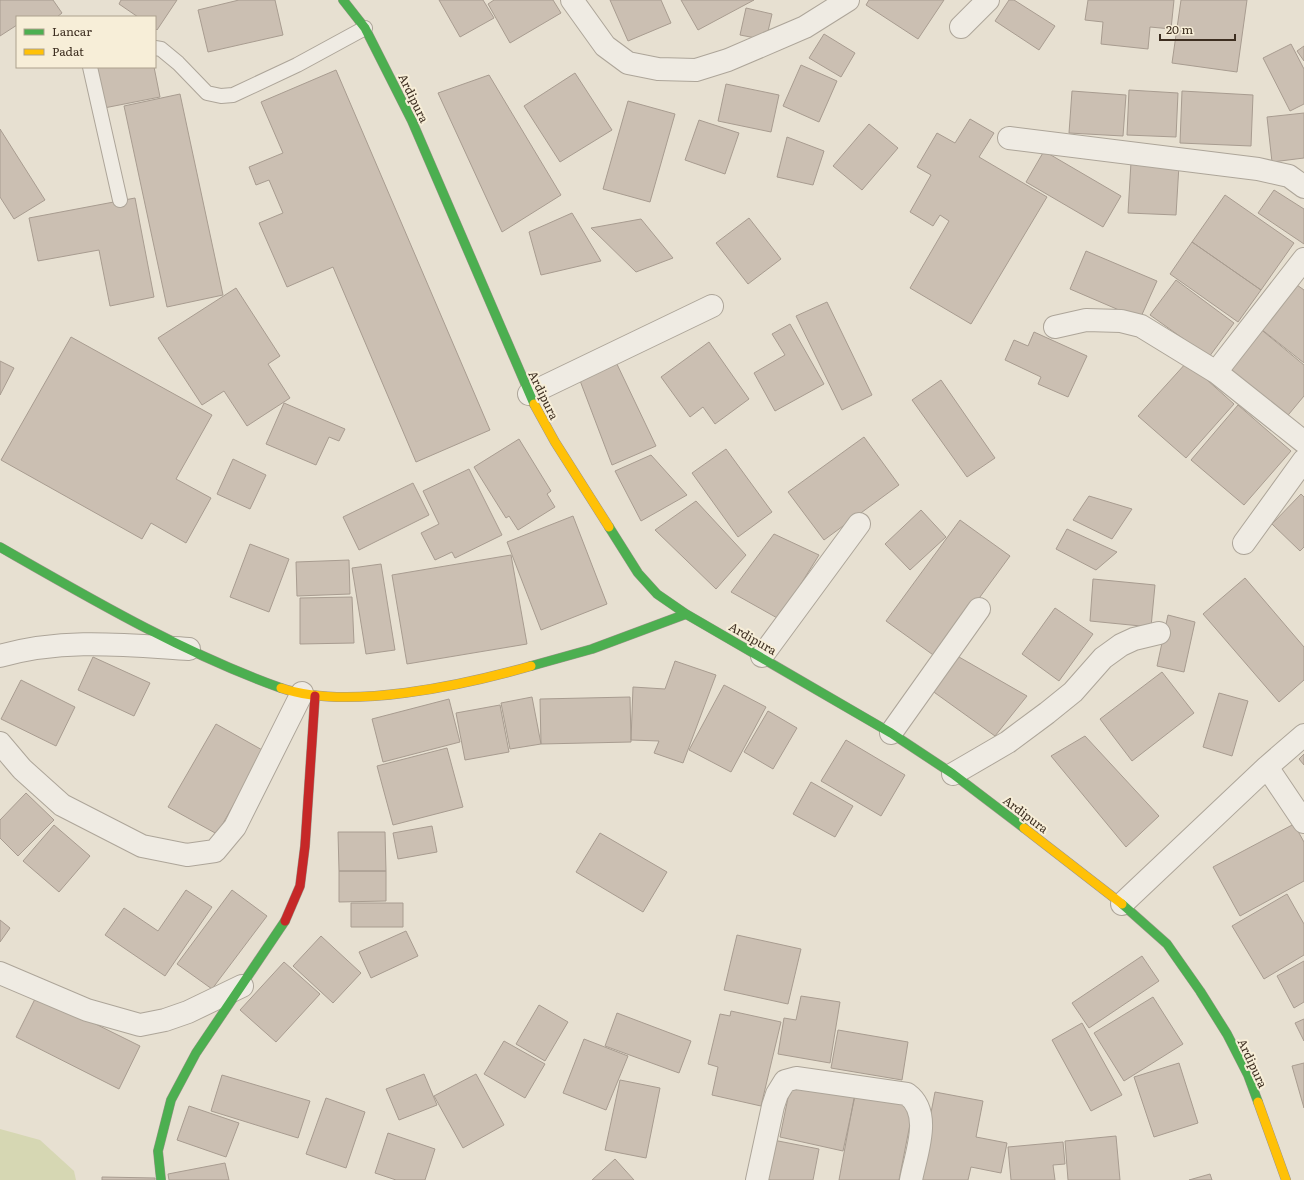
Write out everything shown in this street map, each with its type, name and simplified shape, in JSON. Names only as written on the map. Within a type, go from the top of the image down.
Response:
[{"type":"street","name":"Ardipura","points":[[342,0],[365,28],[412,121],[529,394],[555,442],[638,573],[657,594],[686,614],[762,656],[891,733],[953,774],[1122,904],[1167,944],[1200,991],[1227,1034],[1248,1075],[1286,1180]]},
{"type":"street","points":[[572,0],[604,46],[628,62],[658,69],[696,70],[728,60],[805,27],[848,0]]},
{"type":"street","points":[[962,27],[988,0]]},
{"type":"street","points":[[1009,138],[1258,169],[1289,176],[1304,187]]},
{"type":"street","points":[[1216,372],[1297,282],[1304,259]]},
{"type":"street","points":[[529,394],[712,306]]},
{"type":"street","points":[[1055,327],[1086,320],[1121,321],[1141,326],[1216,372],[1302,436]]},
{"type":"street","points":[[1244,543],[1304,460]]},
{"type":"street","points":[[762,656],[859,524]]},
{"type":"street","points":[[0,547],[72,588],[188,649],[251,677],[288,690],[309,694],[356,697],[426,690],[504,674],[592,649],[686,614]]},
{"type":"street","points":[[891,733],[980,609]]},
{"type":"street","points":[[953,774],[1008,742],[1047,713],[1073,692],[1103,658],[1121,645],[1134,639],[1159,633]]},
{"type":"street","points":[[0,656],[23,649],[92,643],[188,649]]},
{"type":"street","points":[[0,743],[22,769],[62,805],[136,843],[142,846],[187,855],[215,851],[238,821],[309,694]]},
{"type":"street","points":[[161,1180],[158,1151],[171,1100],[196,1053],[286,918],[300,886],[305,846],[309,694]]},
{"type":"street","points":[[1122,904],[1267,767],[1304,735]]},
{"type":"street","points":[[1267,767],[1304,822]]},
{"type":"street","points":[[0,973],[87,1010],[140,1025],[165,1020],[188,1012],[242,986]]},
{"type":"street","points":[[760,1180],[777,1094],[785,1081],[796,1078],[907,1094],[912,1098],[918,1105],[922,1122],[911,1180]]},
{"type":"lane","points":[[156,48],[161,49],[178,63],[207,93],[221,96],[233,95],[297,65],[365,28]]},
{"type":"lane","points":[[90,68],[120,200]]},
{"type":"green space","points":[[0,1129],[40,1140],[74,1171],[76,1180],[0,1180]]},
{"type":"building","points":[[0,0],[53,0],[62,13],[58,16],[16,16],[16,26],[0,36]]},
{"type":"building","points":[[121,0],[177,0],[157,30],[156,16],[137,16],[119,4]]},
{"type":"building","points":[[239,0],[275,0],[283,35],[208,52],[198,10]]},
{"type":"building","points":[[439,0],[483,0],[494,18],[460,37]]},
{"type":"building","points":[[494,0],[553,0],[561,13],[510,43],[488,4]]},
{"type":"building","points":[[610,0],[661,0],[671,23],[628,41]]},
{"type":"building","points":[[681,0],[754,0],[698,30]]},
{"type":"building","points":[[869,0],[944,0],[918,39],[866,5]]},
{"type":"building","points":[[1009,0],[1014,0],[1055,26],[1039,50],[995,21]]},
{"type":"building","points":[[1088,0],[1174,0],[1171,29],[1150,27],[1148,49],[1101,44],[1103,22],[1085,20]]},
{"type":"building","points":[[1181,0],[1247,0],[1237,72],[1172,63]]},
{"type":"building","points":[[746,8],[772,14],[766,40],[740,35]]},
{"type":"building","points":[[824,34],[855,53],[841,77],[809,58]]},
{"type":"building","points":[[1291,44],[1304,69],[1304,104],[1290,111],[1263,58]]},
{"type":"building","points":[[1304,46],[1304,61],[1297,51]]},
{"type":"building","points":[[801,65],[837,81],[819,122],[783,106]]},
{"type":"building","points":[[95,68],[154,68],[160,97],[104,108]]},
{"type":"building","points":[[336,70],[490,430],[416,462],[333,267],[287,287],[259,223],[283,213],[269,180],[256,185],[249,167],[283,153],[261,102]]},
{"type":"building","points":[[575,73],[612,130],[560,162],[524,106]]},
{"type":"building","points":[[489,75],[561,195],[502,232],[438,93]]},
{"type":"building","points":[[726,84],[779,95],[771,132],[718,121]]},
{"type":"building","points":[[1129,90],[1178,93],[1176,137],[1127,135]]},
{"type":"building","points":[[1072,91],[1126,95],[1123,136],[1069,133]]},
{"type":"building","points":[[1182,91],[1253,95],[1251,146],[1180,143]]},
{"type":"building","points":[[180,94],[223,295],[167,307],[124,106]]},
{"type":"building","points":[[628,101],[675,114],[650,202],[603,189]]},
{"type":"building","points":[[1304,113],[1304,158],[1272,162],[1267,117]]},
{"type":"building","points":[[970,119],[994,133],[979,157],[1047,197],[971,324],[910,288],[949,221],[940,215],[933,226],[910,212],[931,175],[917,167],[937,133],[955,143]]},
{"type":"building","points":[[699,120],[739,133],[725,174],[685,160]]},
{"type":"building","points":[[869,124],[898,148],[862,190],[833,166]]},
{"type":"building","points":[[0,129],[45,200],[14,219],[0,197]]},
{"type":"building","points":[[787,137],[824,151],[813,185],[777,177]]},
{"type":"building","points":[[1044,151],[1121,196],[1103,227],[1026,182]]},
{"type":"building","points":[[1131,162],[1179,165],[1176,215],[1128,213]]},
{"type":"building","points":[[1274,190],[1304,209],[1304,244],[1258,213]]},
{"type":"building","points":[[1225,195],[1294,243],[1261,290],[1192,242]]},
{"type":"building","points":[[135,198],[154,297],[110,306],[99,250],[38,261],[29,218]]},
{"type":"building","points":[[572,213],[601,261],[541,275],[529,232]]},
{"type":"building","points":[[749,218],[781,259],[748,284],[716,243]]},
{"type":"building","points":[[641,219],[673,258],[636,272],[591,228]]},
{"type":"building","points":[[1192,242],[1261,290],[1238,322],[1170,274]]},
{"type":"building","points":[[1086,251],[1157,281],[1140,319],[1070,289]]},
{"type":"building","points":[[1176,280],[1234,323],[1209,357],[1150,315]]},
{"type":"building","points":[[1297,285],[1304,290],[1304,363],[1261,329]]},
{"type":"building","points":[[236,288],[280,356],[268,364],[290,398],[247,426],[224,391],[202,405],[158,338]]},
{"type":"building","points":[[827,302],[872,395],[842,410],[796,316]]},
{"type":"building","points":[[790,324],[824,384],[775,411],[754,373],[785,355],[772,334]]},
{"type":"building","points":[[1258,327],[1304,365],[1304,396],[1284,420],[1223,370]]},
{"type":"building","points":[[1034,332],[1087,356],[1068,397],[1038,384],[1041,377],[1005,360],[1014,340],[1028,346]]},
{"type":"building","points":[[71,337],[212,415],[176,479],[211,498],[186,543],[151,523],[142,539],[1,460]]},
{"type":"building","points":[[709,342],[749,399],[715,424],[703,407],[690,417],[661,377]]},
{"type":"building","points":[[615,360],[656,446],[612,465],[579,378]]},
{"type":"building","points":[[0,361],[14,368],[0,395]]},
{"type":"building","points":[[1187,362],[1234,404],[1186,458],[1138,416]]},
{"type":"building","points":[[941,380],[995,458],[967,477],[912,400]]},
{"type":"building","points":[[284,403],[345,429],[339,441],[329,437],[316,465],[266,444]]},
{"type":"building","points":[[1238,405],[1291,451],[1244,505],[1191,460]]},
{"type":"building","points":[[864,437],[899,485],[824,540],[788,492]]},
{"type":"building","points":[[519,439],[551,491],[547,494],[555,507],[518,530],[509,516],[506,518],[474,467]]},
{"type":"building","points":[[726,449],[772,512],[738,537],[692,473]]},
{"type":"building","points":[[651,455],[687,495],[641,521],[615,471]]},
{"type":"building","points":[[233,459],[266,475],[250,509],[217,494]]},
{"type":"building","points":[[469,469],[502,535],[455,558],[452,552],[435,560],[421,533],[439,524],[423,491]]},
{"type":"building","points":[[413,483],[429,515],[359,550],[343,517]]},
{"type":"building","points":[[1301,494],[1304,497],[1304,547],[1300,551],[1272,524]]},
{"type":"building","points":[[1089,496],[1132,509],[1112,539],[1073,520]]},
{"type":"building","points":[[696,501],[746,555],[716,589],[655,530]]},
{"type":"building","points":[[921,510],[946,537],[910,570],[885,544]]},
{"type":"building","points":[[573,516],[607,604],[541,630],[507,542]]},
{"type":"building","points":[[960,520],[1010,556],[936,657],[886,621]]},
{"type":"building","points":[[1067,529],[1117,552],[1096,570],[1056,549]]},
{"type":"building","points":[[774,534],[819,555],[779,619],[731,592]]},
{"type":"building","points":[[250,544],[289,559],[269,612],[230,597]]},
{"type":"building","points":[[511,555],[527,644],[407,664],[392,575]]},
{"type":"building","points":[[349,560],[350,594],[297,596],[296,562]]},
{"type":"building","points":[[381,564],[395,650],[366,654],[352,568]]},
{"type":"building","points":[[1245,578],[1304,647],[1304,680],[1279,702],[1203,614]]},
{"type":"building","points":[[1093,579],[1155,585],[1151,627],[1090,621]]},
{"type":"building","points":[[352,597],[354,643],[300,644],[300,598]]},
{"type":"building","points":[[1055,608],[1093,634],[1059,681],[1022,654]]},
{"type":"building","points":[[1168,615],[1195,622],[1184,672],[1157,666]]},
{"type":"building","points":[[93,657],[150,683],[134,716],[78,690]]},
{"type":"building","points":[[959,657],[1027,696],[995,736],[931,690]]},
{"type":"building","points":[[675,661],[716,675],[683,763],[654,753],[659,741],[631,740],[633,687],[665,689]]},
{"type":"building","points":[[1162,672],[1194,713],[1132,761],[1100,719]]},
{"type":"building","points":[[21,680],[75,707],[56,746],[1,719]]},
{"type":"building","points":[[724,685],[766,707],[731,772],[689,750]]},
{"type":"building","points":[[1219,693],[1248,701],[1232,756],[1203,747]]},
{"type":"building","points":[[532,697],[541,744],[510,749],[501,703]]},
{"type":"building","points":[[630,697],[631,742],[541,744],[540,699]]},
{"type":"building","points":[[449,699],[460,742],[383,762],[372,719]]},
{"type":"building","points":[[500,705],[509,752],[465,760],[456,713]]},
{"type":"building","points":[[768,711],[797,728],[773,769],[744,752]]},
{"type":"building","points":[[216,724],[264,751],[217,834],[168,807]]},
{"type":"building","points":[[1085,736],[1159,816],[1126,847],[1051,756]]},
{"type":"building","points":[[846,740],[905,775],[881,816],[821,781]]},
{"type":"building","points":[[447,748],[463,807],[393,825],[377,766]]},
{"type":"building","points":[[1304,754],[1304,765],[1299,759]]},
{"type":"building","points":[[811,782],[853,806],[835,837],[793,814]]},
{"type":"building","points":[[26,793],[54,820],[18,856],[0,838],[0,820]]},
{"type":"building","points":[[1294,824],[1304,842],[1304,881],[1240,916],[1213,867]]},
{"type":"building","points":[[54,825],[90,856],[59,892],[23,861]]},
{"type":"building","points":[[432,826],[437,852],[398,859],[393,833]]},
{"type":"building","points":[[338,832],[385,832],[386,871],[339,871]]},
{"type":"building","points":[[600,833],[667,872],[643,912],[576,872]]},
{"type":"building","points":[[339,871],[386,871],[386,901],[339,902]]},
{"type":"building","points":[[186,890],[212,907],[165,976],[105,935],[124,908],[158,931]]},
{"type":"building","points":[[232,890],[267,916],[212,989],[177,964]]},
{"type":"building","points":[[1287,894],[1304,924],[1304,955],[1264,979],[1232,926]]},
{"type":"building","points":[[351,903],[403,903],[403,927],[351,927]]},
{"type":"building","points":[[0,920],[10,928],[0,942]]},
{"type":"building","points":[[406,931],[418,956],[371,978],[359,952]]},
{"type":"building","points":[[737,935],[801,949],[788,1004],[724,990]]},
{"type":"building","points":[[321,936],[361,973],[333,1003],[293,966]]},
{"type":"building","points":[[1142,956],[1159,981],[1089,1028],[1072,1003]]},
{"type":"building","points":[[1304,961],[1304,1002],[1294,1008],[1277,976]]},
{"type":"building","points":[[284,962],[320,994],[276,1042],[240,1010]]},
{"type":"building","points":[[37,995],[140,1046],[119,1089],[16,1037]]},
{"type":"building","points":[[801,996],[840,1002],[830,1063],[778,1054],[784,1018],[796,1020]]},
{"type":"building","points":[[1153,997],[1183,1044],[1124,1081],[1094,1033]]},
{"type":"building","points":[[539,1005],[568,1022],[545,1061],[516,1044]]},
{"type":"building","points":[[731,1011],[781,1022],[761,1106],[712,1095],[718,1067],[708,1064],[720,1014],[730,1016]]},
{"type":"building","points":[[617,1013],[691,1041],[679,1073],[605,1046]]},
{"type":"building","points":[[1304,1019],[1304,1041],[1295,1023]]},
{"type":"building","points":[[1082,1023],[1122,1095],[1091,1111],[1052,1040]]},
{"type":"building","points":[[838,1030],[908,1042],[902,1080],[831,1068]]},
{"type":"building","points":[[584,1039],[628,1056],[606,1110],[563,1093]]},
{"type":"building","points":[[504,1041],[545,1064],[525,1098],[484,1074]]},
{"type":"building","points":[[1179,1063],[1198,1123],[1154,1137],[1134,1077]]},
{"type":"building","points":[[1304,1063],[1304,1108],[1292,1066]]},
{"type":"building","points":[[424,1074],[437,1105],[399,1120],[386,1089]]},
{"type":"building","points":[[476,1074],[504,1125],[463,1148],[434,1096]]},
{"type":"building","points":[[222,1075],[310,1101],[298,1138],[211,1111]]},
{"type":"building","points":[[620,1080],[660,1088],[646,1158],[605,1150]]},
{"type":"building","points":[[791,1083],[855,1096],[843,1151],[780,1137]]},
{"type":"building","points":[[935,1092],[983,1101],[976,1137],[1007,1143],[1001,1173],[971,1167],[968,1180],[918,1180]]},
{"type":"building","points":[[855,1093],[914,1104],[899,1180],[839,1180]]},
{"type":"building","points":[[326,1098],[365,1112],[346,1168],[306,1154]]},
{"type":"building","points":[[189,1106],[239,1123],[226,1157],[177,1140]]},
{"type":"building","points":[[388,1133],[435,1149],[425,1180],[396,1180],[375,1173]]},
{"type":"building","points":[[1116,1136],[1120,1180],[1068,1180],[1065,1141]]},
{"type":"building","points":[[768,1139],[819,1149],[813,1180],[771,1180],[760,1178]]},
{"type":"building","points":[[1063,1142],[1065,1164],[1053,1165],[1055,1180],[1011,1180],[1008,1147]]},
{"type":"building","points":[[615,1159],[634,1180],[592,1180]]},
{"type":"building","points":[[225,1163],[229,1180],[169,1180],[168,1174]]},
{"type":"building","points":[[1210,1174],[1212,1180],[1189,1180]]},
{"type":"building","points":[[102,1177],[155,1178],[155,1180],[102,1180]]},
{"type":"traffic: fast","points":[[343,0],[365,28],[412,121],[534,404]]},
{"type":"traffic: fast","points":[[609,527],[638,573],[657,594],[686,614],[891,733],[953,774],[1024,828]]},
{"type":"traffic: fast","points":[[0,547],[103,605],[173,642],[209,659],[281,688]]},
{"type":"traffic: fast","points":[[531,666],[592,649],[686,614]]},
{"type":"traffic: fast","points":[[1122,904],[1167,944],[1200,991],[1227,1034],[1248,1075],[1258,1102]]},
{"type":"traffic: fast","points":[[161,1180],[158,1151],[171,1100],[196,1053],[285,921]]},
{"type":"traffic: slow","points":[[534,404],[555,442],[609,527]]},
{"type":"traffic: slow","points":[[281,688],[308,694],[339,697],[372,696],[406,693],[473,681],[531,666]]},
{"type":"traffic: slow","points":[[1024,828],[1122,904]]},
{"type":"traffic: slow","points":[[1258,1102],[1286,1180]]},
{"type":"traffic: jam","points":[[285,921],[300,886],[305,846],[315,696]]}]
